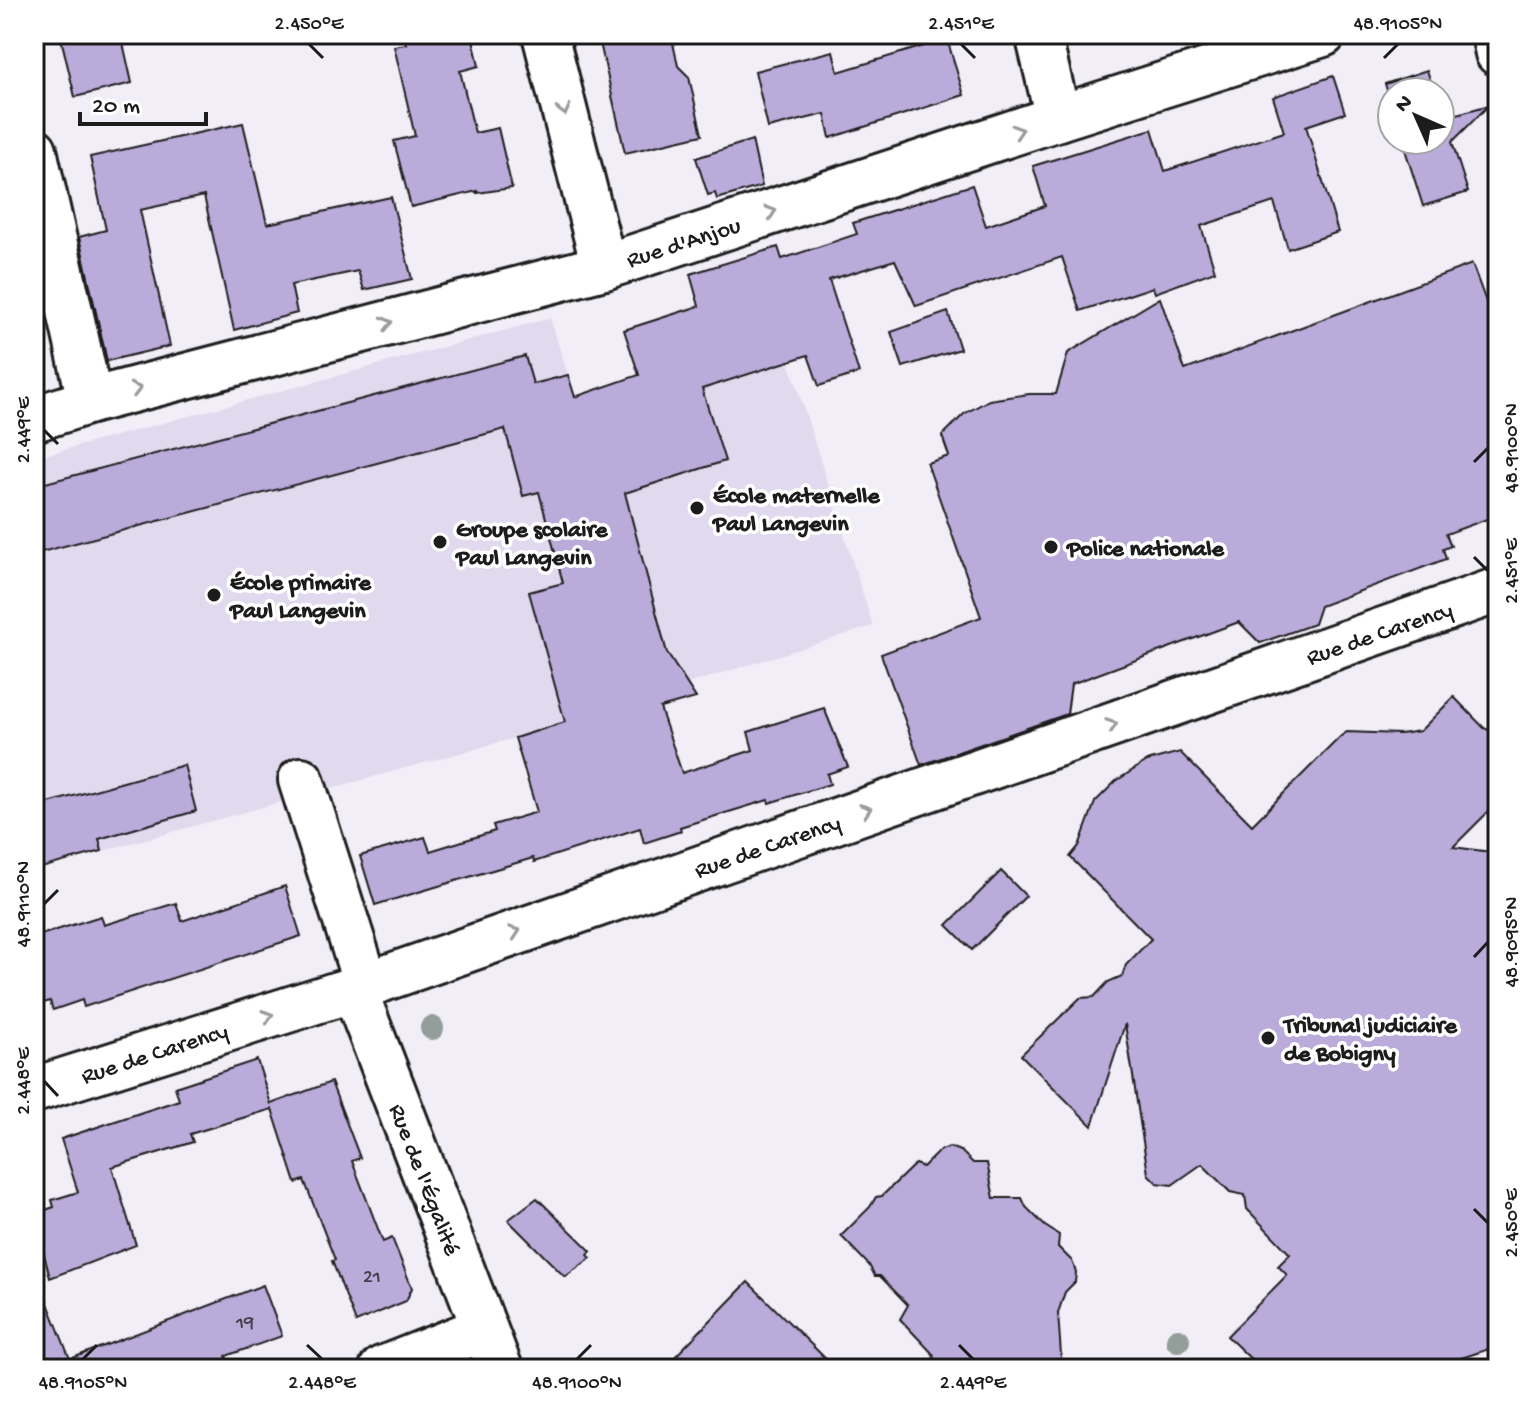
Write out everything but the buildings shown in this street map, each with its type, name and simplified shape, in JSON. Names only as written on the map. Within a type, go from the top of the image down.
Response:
[{"type":"street","points":[[545,34],[604,267]]},
{"type":"street","points":[[1038,34],[1058,118]]},
{"type":"street","name":"Rue d'Anjou","points":[[34,419],[90,401],[604,267],[1323,34]]},
{"type":"street","points":[[1494,34],[1498,53]]},
{"type":"street","points":[[34,150],[90,401]]},
{"type":"street","name":"Rue de Carency","points":[[34,1090],[360,986],[1498,590]]},
{"type":"street","name":"Rue de l'Égalité","points":[[301,780],[360,986],[500,1369]]},
{"type":"street","points":[[382,1369],[483,1329]]},
{"type":"shaded area","name":"Groupe scolaire Paul Langevin","points":[[550,318],[575,397],[780,333],[873,626],[515,738],[34,870],[34,458]]},
{"type":"place","name":"École maternelle Paul Langevin","points":[[697,508]]},
{"type":"place","name":"Groupe scolaire Paul Langevin","points":[[440,542]]},
{"type":"place","name":"Police nationale","points":[[1051,547]]},
{"type":"place","name":"École primaire Paul Langevin","points":[[214,595]]},
{"type":"place","name":"Tribunal judiciaire de Bobigny","points":[[1268,1038]]}]
